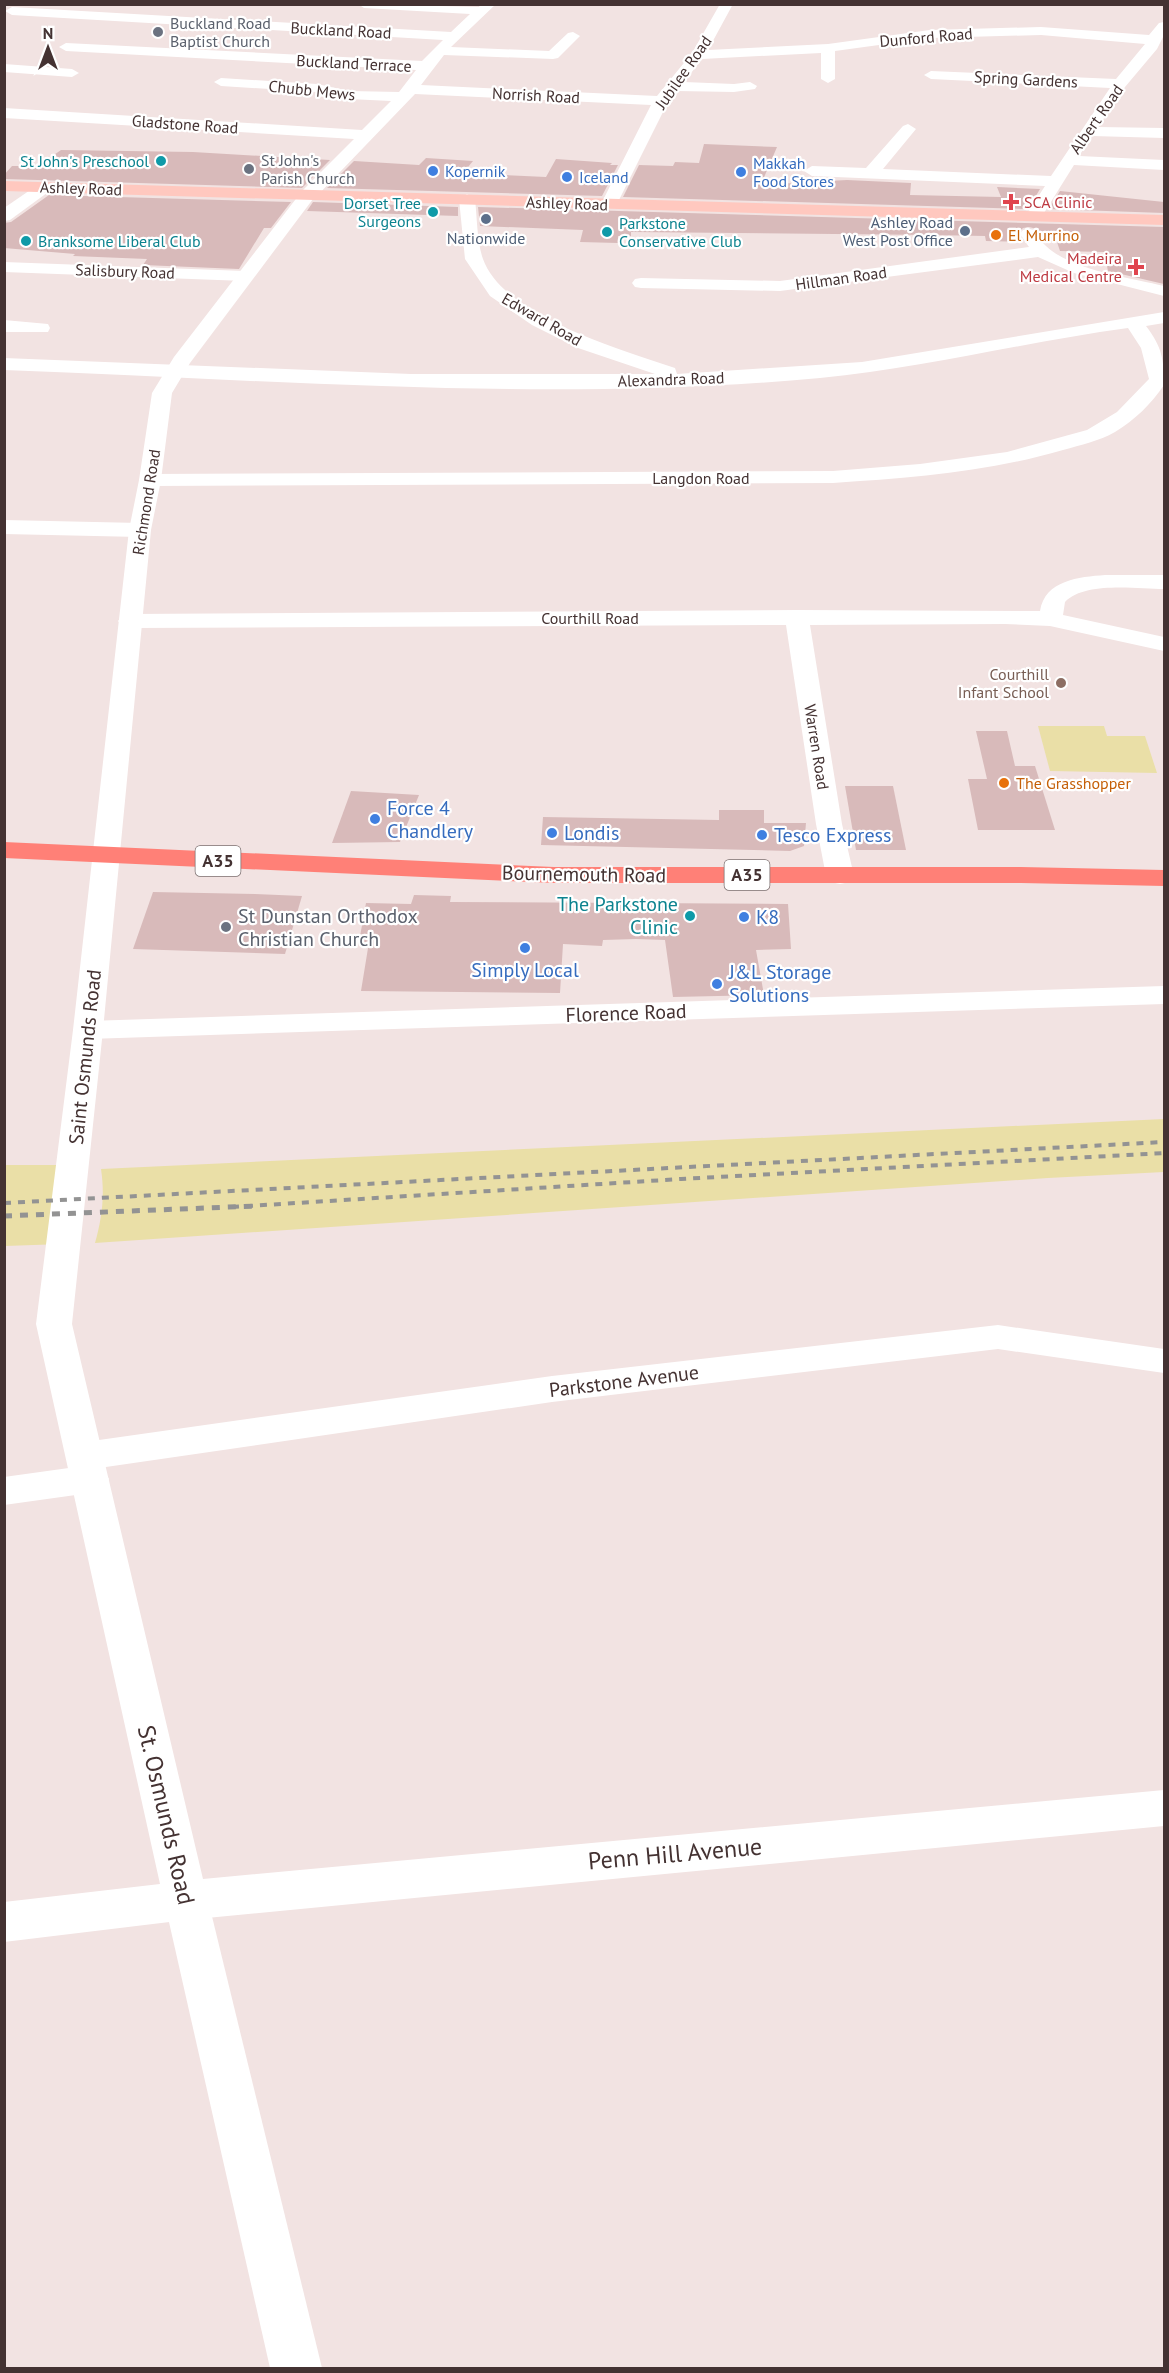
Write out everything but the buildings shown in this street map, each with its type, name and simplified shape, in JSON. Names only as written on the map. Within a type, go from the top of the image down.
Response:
[{"type":"highway","name":"Bournemouth Road","points":[[4,850],[554,875],[1021,875],[1164,878]]},
{"type":"main road","name":"Ashley Road","points":[[4,186],[308,195],[467,205],[609,204],[1030,224],[1164,220]]},
{"type":"street","points":[[364,4],[487,8]]},
{"type":"street","name":"Jubilee Road","points":[[609,204],[661,101],[698,55],[727,4]]},
{"type":"street","name":"Richmond Road","points":[[107,856],[140,530],[150,480],[162,393],[174,372],[308,195],[407,93],[426,66],[454,36],[487,8]]},
{"type":"street","name":"Buckland Road","points":[[13,10],[454,36]]},
{"type":"street","name":"Albert Road","points":[[1030,224],[1054,181],[1120,84],[1156,46],[1164,25]]},
{"type":"street","name":"Dunford Road","points":[[698,55],[828,48],[930,34],[1041,31],[1156,46]]},
{"type":"street","points":[[442,51],[550,59],[573,36]]},
{"type":"street","name":"Buckland Terrace","points":[[66,47],[426,66]]},
{"type":"street","points":[[828,48],[828,80]]},
{"type":"street","points":[[263,84],[284,64]]},
{"type":"street","points":[[4,68],[66,71]]},
{"type":"street","name":"Spring Gardens","points":[[931,75],[1120,84]]},
{"type":"street","name":"Chubb Mews","points":[[220,82],[317,88],[348,95],[407,93]]},
{"type":"street","points":[[674,86],[734,88],[750,86]]},
{"type":"street","name":"Norrish Road","points":[[407,93],[661,101]]},
{"type":"street","name":"Gladstone Road","points":[[4,113],[365,135]]},
{"type":"street","points":[[872,172],[908,129]]},
{"type":"street","points":[[1087,131],[1164,133]]},
{"type":"street","points":[[1068,160],[1164,165]]},
{"type":"street","points":[[812,171],[1054,181]]},
{"type":"street","points":[[4,216],[45,187]]},
{"type":"street","name":"Edward Road","points":[[467,205],[474,258],[496,292],[539,321],[585,344],[662,368],[683,380]]},
{"type":"street","points":[[1030,224],[1040,251],[1095,274],[1164,291]]},
{"type":"street","name":"Hillman Road","points":[[641,283],[780,286],[1040,251]]},
{"type":"street","name":"Salisbury Road","points":[[4,267],[245,276]]},
{"type":"street","name":"Alexandra Road","points":[[7,368],[410,379],[683,380],[882,366],[1164,318]]},
{"type":"street","name":"Langdon Road","points":[[150,480],[832,477],[978,465],[1044,450],[1098,433],[1146,398],[1159,379],[1154,351],[1144,334],[1132,322]]},
{"type":"street","points":[[4,326],[41,328]]},
{"type":"street","points":[[4,526],[140,530]]},
{"type":"street","points":[[1050,619],[1054,601],[1060,593],[1070,588],[1087,584],[1164,582]]},
{"type":"street","name":"Courthill Road","points":[[130,621],[797,617],[1050,619],[1164,644]]},
{"type":"street","name":"Warren Road","points":[[797,617],[840,876]]},
{"type":"street","name":"Saint Osmunds Road","points":[[61,1259],[107,856]]},
{"type":"street","name":"Florence Road","points":[[88,1030],[1164,995]]},
{"type":"street","name":"St. Osmunds Road","points":[[61,1259],[54,1324],[296,2368]]},
{"type":"street","name":"Parkstone Avenue","points":[[4,1491],[87,1468],[552,1389],[998,1337],[1164,1361]]},
{"type":"street","name":"Penn Hill Avenue","points":[[4,1922],[186,1900],[1164,1808]]},
{"type":"shaded area","points":[[1038,726],[1104,726],[1107,736],[1145,736],[1157,773],[1050,771]]},
{"type":"shaded area","points":[[1164,1119],[1164,1172],[95,1243],[102,1206],[101,1169]]},
{"type":"shaded area","points":[[4,1165],[72,1165],[63,1244],[5,1246]]},
{"type":"railway","points":[[4,1203],[1164,1142]]},
{"type":"railway","points":[[234,1207],[681,1179],[1164,1153]]},
{"type":"railway","points":[[234,1207],[256,1206]]},
{"type":"railway","points":[[4,1216],[234,1207]]},
{"type":"place","name":"Buckland Road Baptist Church","points":[[158,32]]},
{"type":"place","name":"St John's Preschool","points":[[161,161]]},
{"type":"place","name":"St John's Parish Church","points":[[249,169]]},
{"type":"place","name":"Kopernik","points":[[433,171]]},
{"type":"place","name":"Makkah Food Stores","points":[[741,172]]},
{"type":"place","name":"Iceland","points":[[567,177]]},
{"type":"place","name":"SCA Clinic","points":[[1011,202]]},
{"type":"place","name":"Dorset Tree Surgeons","points":[[433,212]]},
{"type":"place","name":"Nationwide","points":[[486,219]]},
{"type":"place","name":"Ashley Road West Post Office","points":[[965,231]]},
{"type":"place","name":"Parkstone Conservative Club","points":[[607,232]]},
{"type":"place","name":"El Murrino","points":[[996,235]]},
{"type":"place","name":"Branksome Liberal Club","points":[[26,241]]},
{"type":"place","name":"Madeira Medical Centre","points":[[1136,267]]},
{"type":"place","name":"Courthill Infant School","points":[[1061,683]]},
{"type":"place","name":"The Grasshopper","points":[[1004,783]]},
{"type":"place","name":"Force 4 Chandlery","points":[[375,819]]},
{"type":"place","name":"Londis","points":[[552,833]]},
{"type":"place","name":"Tesco Express","points":[[762,835]]},
{"type":"place","name":"The Parkstone Clinic","points":[[690,916]]},
{"type":"place","name":"K8","points":[[744,917]]},
{"type":"place","name":"St Dunstan Orthodox Christian Church","points":[[226,927]]},
{"type":"place","name":"Simply Local","points":[[525,948]]},
{"type":"place","name":"J&L Storage Solutions","points":[[717,984]]}]
